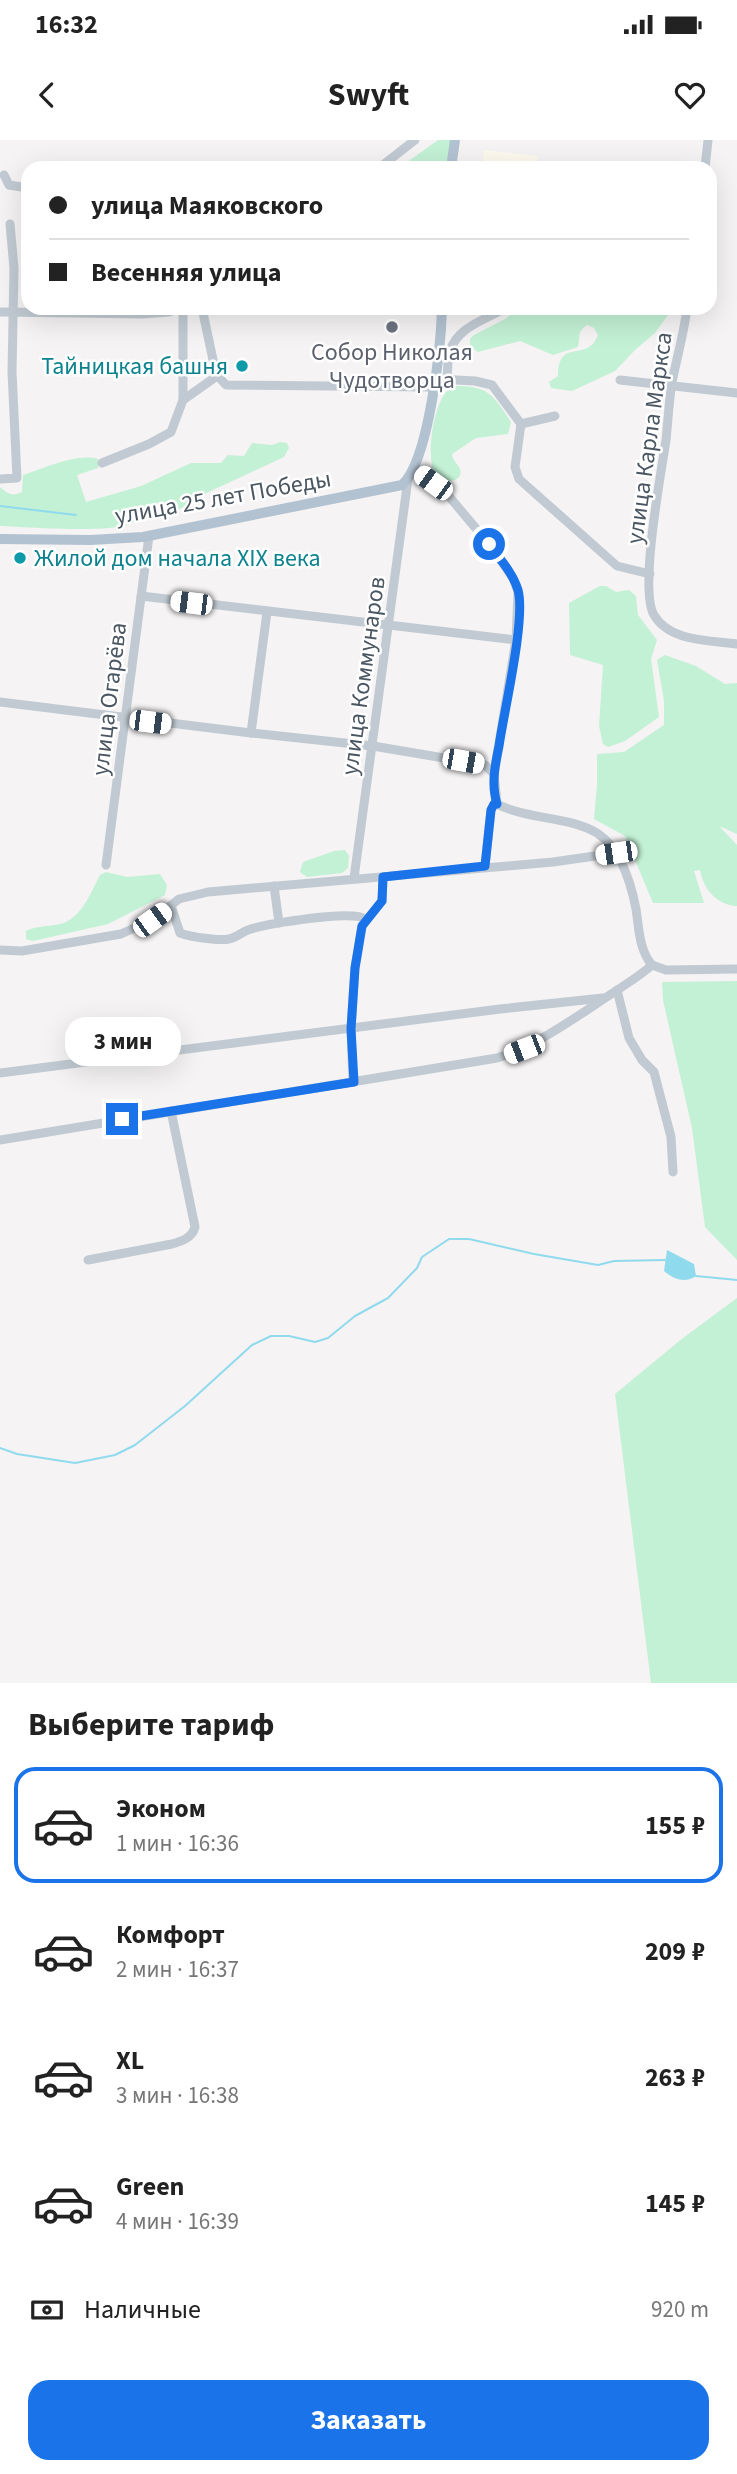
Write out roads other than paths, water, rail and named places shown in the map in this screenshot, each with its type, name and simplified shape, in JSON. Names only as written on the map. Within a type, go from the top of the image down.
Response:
[{"type":"main road","points":[[451,161],[455,140]]},
{"type":"main road","points":[[411,475],[439,381],[442,315]]},
{"type":"main road","name":"улица 25 лет Победы","points":[[0,539],[90,540],[149,536],[388,489],[402,485],[411,475]]},
{"type":"street","points":[[388,161],[415,140]]},
{"type":"street","points":[[706,161],[708,140]]},
{"type":"street","points":[[4,175],[9,185]]},
{"type":"street","points":[[0,191],[9,185],[21,187]]},
{"type":"street","points":[[0,479],[17,478],[12,372],[14,268],[10,223]]},
{"type":"street","points":[[0,312],[21,312]]},
{"type":"street","points":[[102,463],[171,432],[183,400],[181,315]]},
{"type":"street","points":[[204,315],[217,376],[226,385],[428,387],[439,381],[475,381],[492,385],[521,424],[515,467],[519,479],[617,566],[650,574]]},
{"type":"street","points":[[439,381],[450,350],[460,336],[471,325],[491,315]]},
{"type":"street","name":"улица Карла Маркса","points":[[686,315],[672,385],[651,542],[649,601],[653,614],[673,633],[737,644]]},
{"type":"street","points":[[183,400],[217,376]]},
{"type":"street","points":[[620,380],[737,393]]},
{"type":"street","points":[[521,424],[555,416]]},
{"type":"street","points":[[411,475],[447,494],[489,544],[513,578],[518,592],[516,640],[494,774],[497,804]]},
{"type":"street","name":"улица Коммунаров","points":[[354,878],[411,475]]},
{"type":"street","name":"улица Огарёва","points":[[106,865],[149,536]]},
{"type":"street","points":[[141,596],[516,640]]},
{"type":"street","points":[[251,733],[267,612]]},
{"type":"street","points":[[0,702],[125,719],[373,746],[485,765],[494,774]]},
{"type":"street","points":[[485,866],[491,810],[494,804],[497,804]]},
{"type":"street","points":[[497,804],[512,811],[588,828],[602,837],[616,853],[632,891],[644,951],[652,965],[666,970],[737,969]]},
{"type":"street","points":[[0,950],[22,951],[121,934],[137,928],[190,895],[485,866],[554,862],[616,853]]},
{"type":"street","points":[[354,1082],[351,1029],[355,968],[362,926],[382,901],[383,877]]},
{"type":"street","points":[[274,886],[279,923]]},
{"type":"street","points":[[171,906],[180,933],[229,939],[249,929],[279,923],[354,914],[365,919]]},
{"type":"street","points":[[0,1140],[508,1055],[524,1049],[606,998],[652,965]]},
{"type":"street","points":[[617,990],[629,1038],[642,1060],[654,1072],[671,1137],[673,1172]]},
{"type":"street","points":[[0,1073],[500,1009],[606,998]]},
{"type":"street","points":[[88,1260],[185,1240],[194,1233],[171,1111]]},
{"type":"water","points":[[667,1250],[694,1264],[696,1276],[679,1280],[664,1271]]},
{"type":"waterway","points":[[0,506],[76,515]]},
{"type":"waterway","points":[[0,1448],[17,1454],[75,1463],[115,1455],[135,1445],[185,1406],[252,1345],[271,1336],[289,1336],[315,1342],[328,1338],[355,1316],[388,1298],[417,1268],[422,1257],[449,1239],[469,1239],[598,1265],[614,1261],[665,1260]]},
{"type":"waterway","points":[[696,1276],[737,1280]]},
{"type":"place","name":"Собор Николая Чудотворца","points":[[392,327]]},
{"type":"place","name":"Тайницкая башня","points":[[242,366]]},
{"type":"place","name":"Жилой дом начала XIX века","points":[[20,558]]}]
